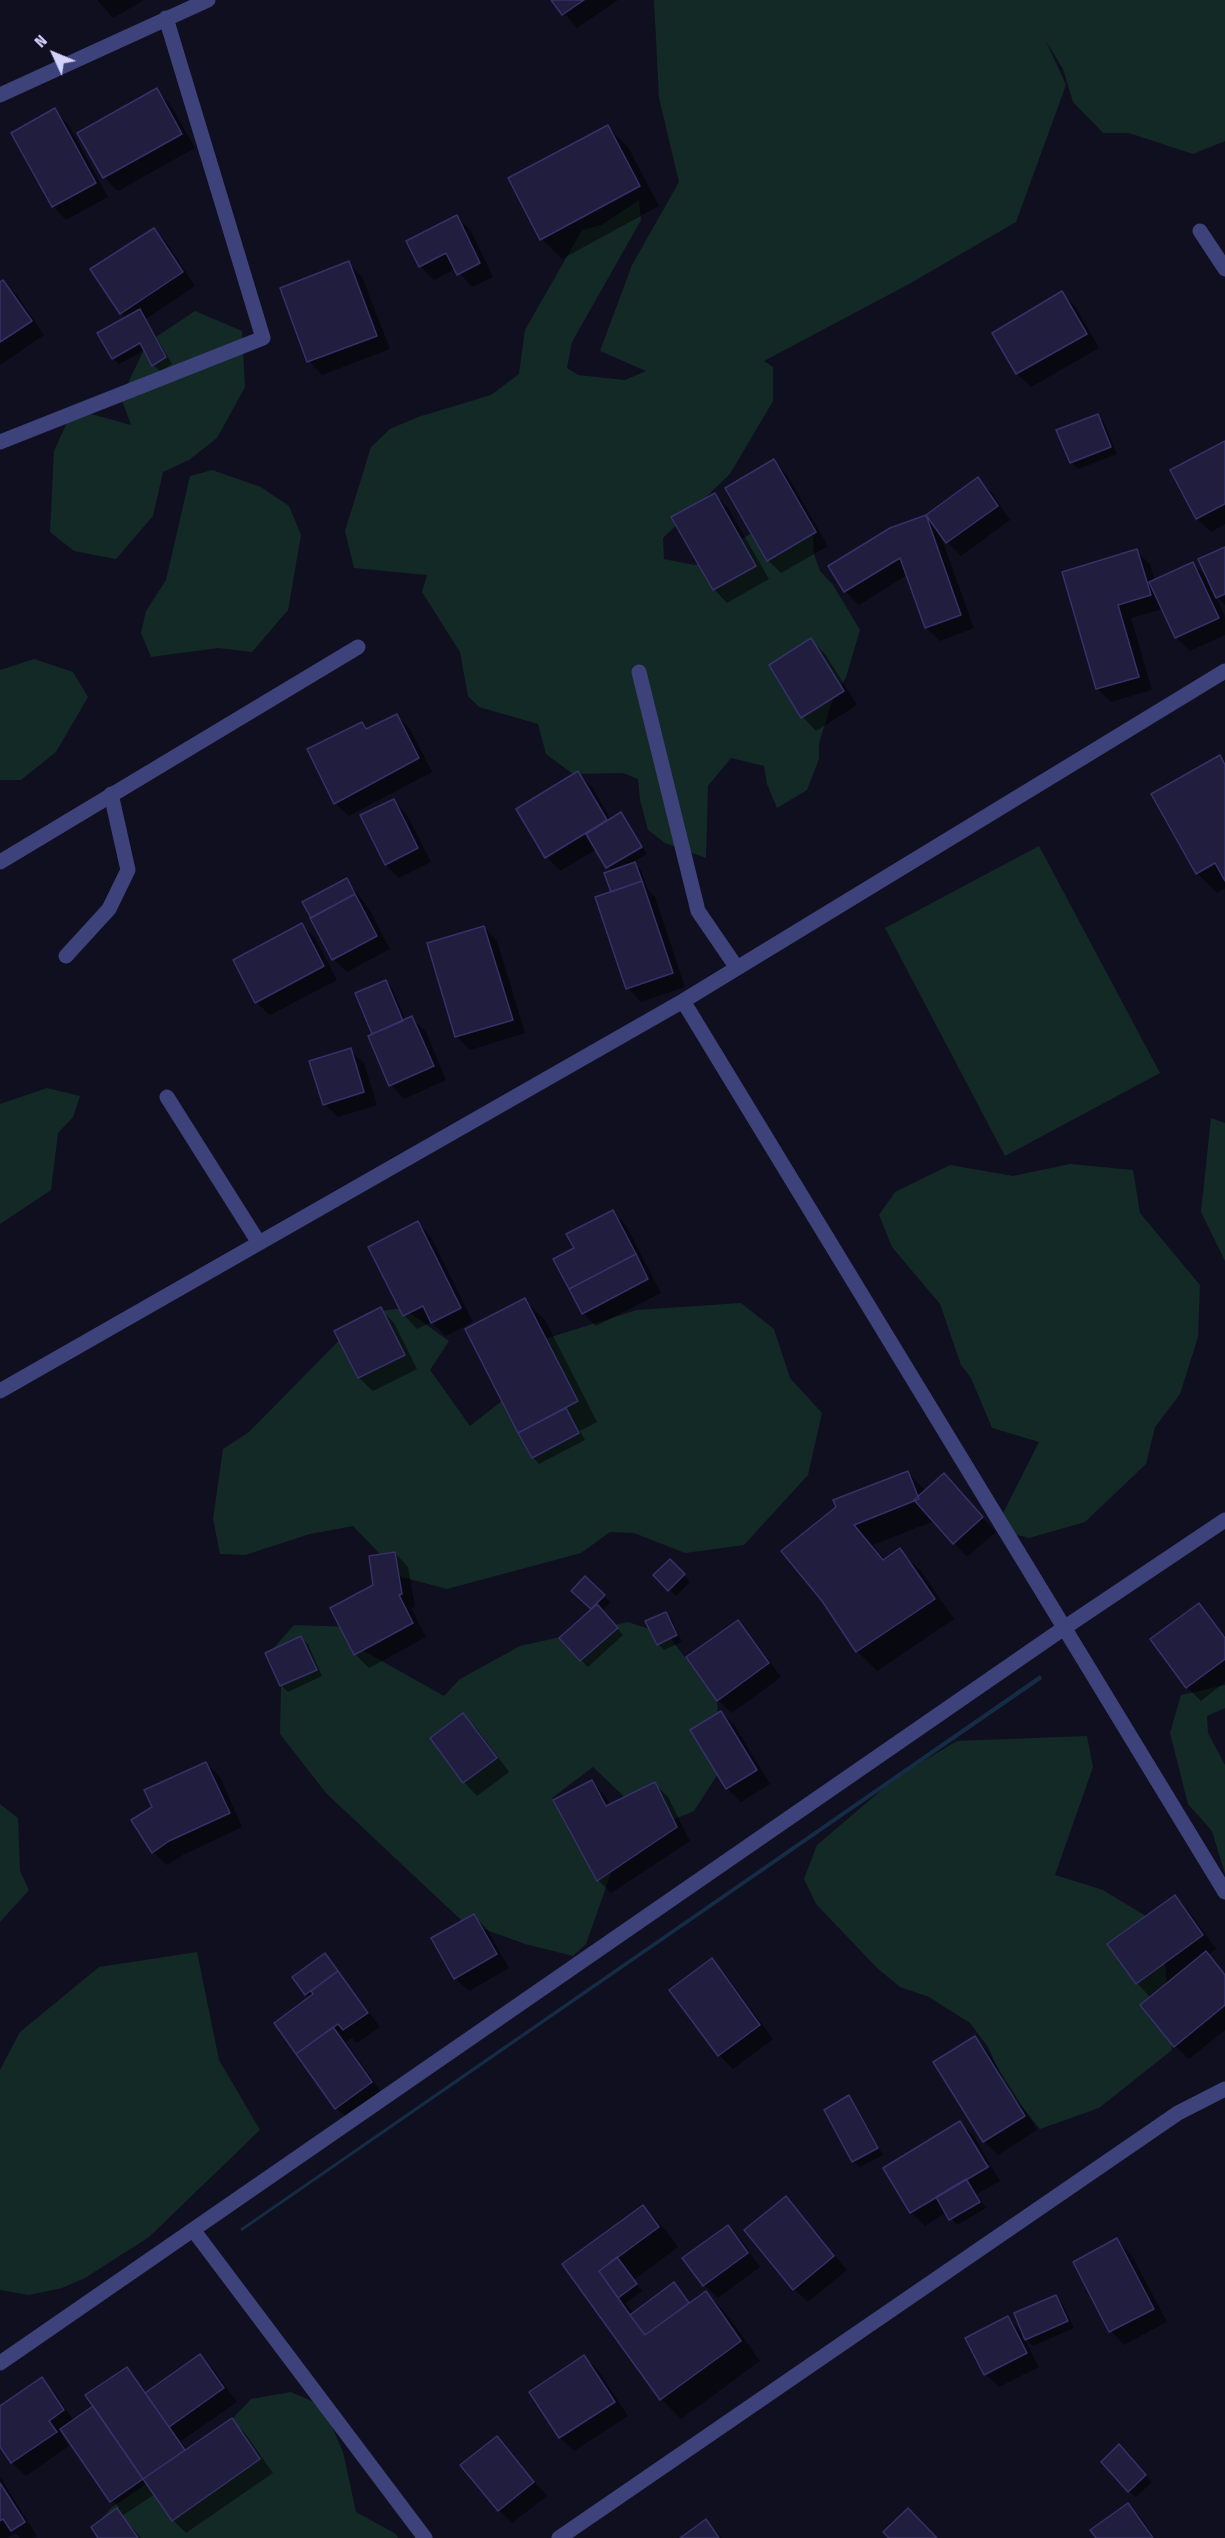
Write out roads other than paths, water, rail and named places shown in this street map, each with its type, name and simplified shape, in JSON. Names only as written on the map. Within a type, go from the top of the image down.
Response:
[{"type":"street","points":[[0,95],[208,0]]},
{"type":"street","points":[[0,442],[263,338],[166,18]]},
{"type":"street","points":[[1200,231],[1225,269]]},
{"type":"street","points":[[0,862],[358,648]]},
{"type":"street","points":[[0,1391],[683,1001],[1225,671]]},
{"type":"street","points":[[639,672],[698,911],[737,968]]},
{"type":"street","points":[[66,956],[109,909],[128,870],[111,794]]},
{"type":"street","points":[[683,1001],[1225,1892]]},
{"type":"street","points":[[167,1097],[259,1243]]},
{"type":"street","points":[[0,2363],[1064,1628],[1225,1520]]},
{"type":"street","points":[[559,2538],[1178,2113],[1225,2089]]},
{"type":"street","points":[[194,2231],[426,2538]]},
{"type":"water","points":[[1040,1675],[1042,1679],[242,2231],[240,2229]]}]
